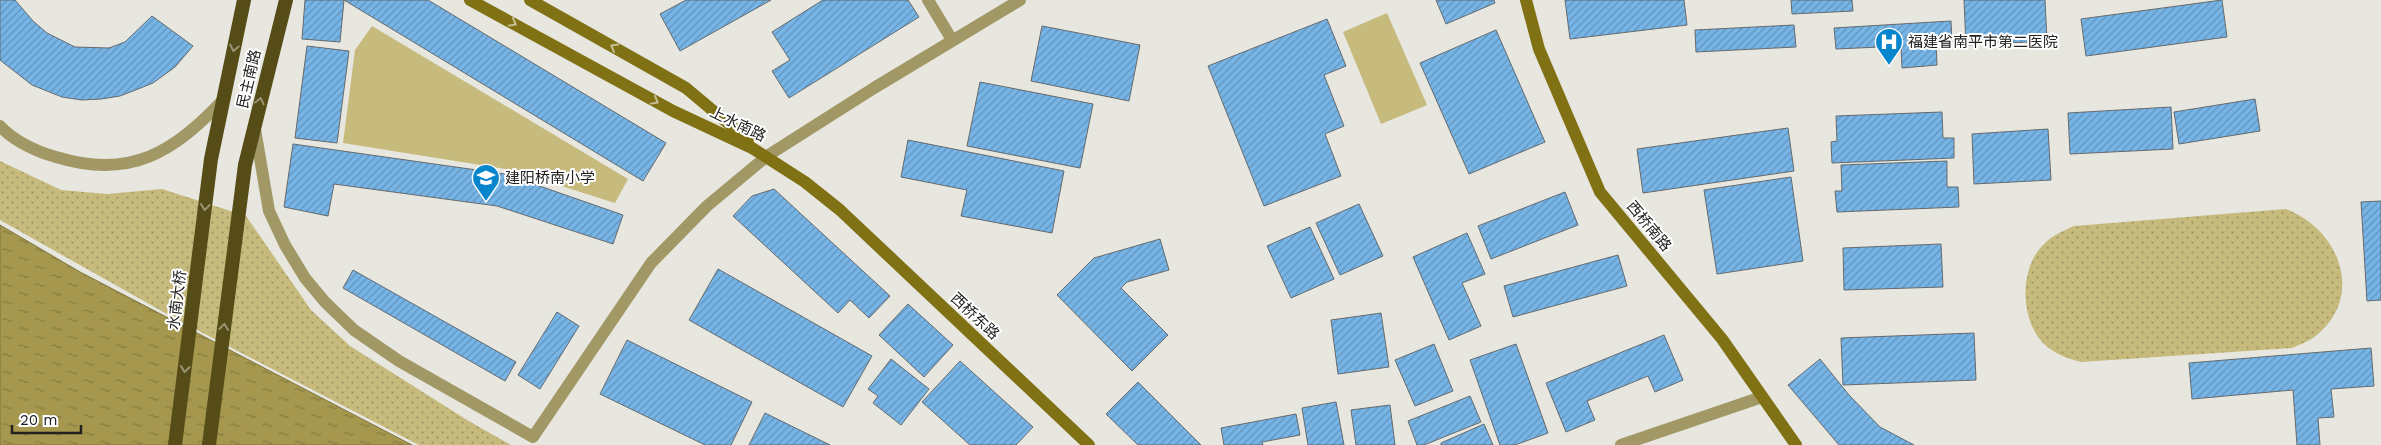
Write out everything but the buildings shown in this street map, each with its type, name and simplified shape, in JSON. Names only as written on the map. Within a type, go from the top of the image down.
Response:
[{"type":"highway","name":"民主南路","points":[[211,159],[244,0]]},
{"type":"highway","name":"民主南路","points":[[209,445],[245,165],[286,0]]},
{"type":"highway","name":"水南大桥","points":[[175,445],[211,159]]},
{"type":"main road","name":"上水南路","points":[[470,0],[673,111],[767,156]]},
{"type":"main road","name":"上水南路","points":[[530,0],[686,88],[767,156]]},
{"type":"main road","name":"西桥南路","points":[[1526,0],[1539,49],[1600,192],[1722,339],[1796,445]]},
{"type":"main road","name":"西桥东路","points":[[767,156],[840,210],[1089,445]]},
{"type":"street","points":[[928,0],[952,40]]},
{"type":"street","points":[[254,126],[269,211],[285,244],[305,278],[325,302],[354,330],[399,361],[533,436],[651,263],[707,206],[767,156],[952,40],[1020,0]]},
{"type":"street","points":[[0,126],[41,153],[66,160],[100,165],[125,164],[154,155],[181,140],[198,126],[224,99]]},
{"type":"street","points":[[1620,445],[1762,396]]},
{"type":"shaded area","points":[[1387,13],[1427,105],[1381,124],[1343,32]]},
{"type":"shaded area","points":[[372,26],[628,179],[615,203],[511,170],[343,143],[355,50]]},
{"type":"shaded area","points":[[0,161],[61,190],[107,194],[162,189],[246,216],[311,310],[350,346],[467,420],[511,445],[419,445],[174,318],[0,220]]},
{"type":"shaded area","points":[[2286,209],[2305,219],[2321,233],[2333,249],[2340,267],[2342,286],[2339,304],[2329,322],[2308,341],[2292,348],[2081,362],[2056,353],[2043,343],[2035,333],[2027,307],[2027,279],[2030,266],[2044,244],[2051,238],[2074,226]]},
{"type":"water","points":[[0,225],[80,272],[412,445],[0,445]]},
{"type":"place","name":"福建省南平市第二医院","points":[[1889,66]]},
{"type":"place","name":"建阳桥南小学","points":[[486,202]]}]
